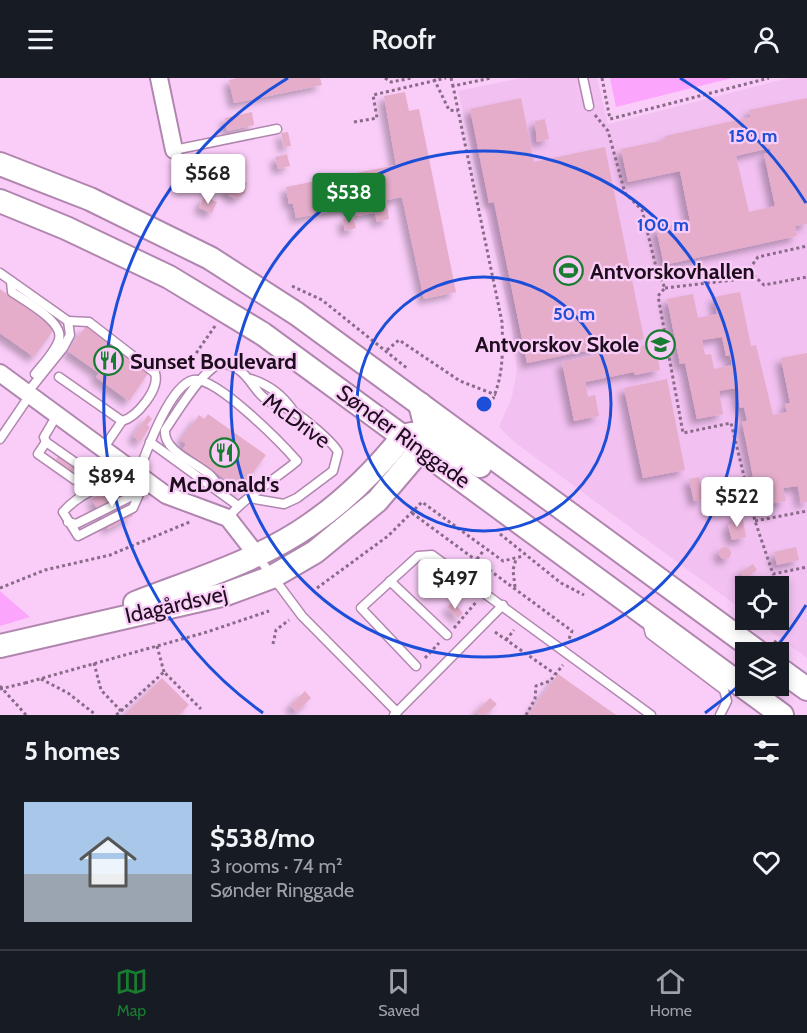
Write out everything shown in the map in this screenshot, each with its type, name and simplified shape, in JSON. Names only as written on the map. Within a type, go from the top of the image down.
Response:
[{"type":"main road","name":"Sønder Ringgade","points":[[0,164],[90,199],[210,258],[297,314],[744,642]]},
{"type":"main road","name":"Sønder Ringgade","points":[[0,201],[66,228],[169,276],[263,334],[417,439],[782,715]]},
{"type":"main road","points":[[420,404],[417,439],[443,441],[535,505],[687,601]]},
{"type":"main road","name":"Idagårdsvej","points":[[79,626],[256,554],[291,537],[329,511],[417,439]]},
{"type":"main road","name":"Idagårdsvej","points":[[4,645],[226,594],[272,577],[315,552],[377,501],[417,439]]},
{"type":"main road","points":[[789,676],[807,689]]},
{"type":"street","points":[[159,78],[174,150]]},
{"type":"street","points":[[0,373],[31,391],[57,415],[138,474],[147,489],[203,509],[239,506],[256,554]]},
{"type":"lane","points":[[583,78],[589,106]]},
{"type":"lane","points":[[174,150],[277,129]]},
{"type":"lane","points":[[0,273],[68,321],[88,322],[155,373],[155,385],[138,410],[130,418],[122,421],[97,471],[88,472],[75,480],[38,453],[46,442]]},
{"type":"lane","points":[[11,281],[12,292],[55,323],[60,332],[58,342],[35,375],[31,391]]},
{"type":"lane","points":[[0,440],[70,335],[68,321]]},
{"type":"lane","name":"McDrive","points":[[222,493],[212,477],[170,446],[164,437],[165,430],[196,381],[213,366],[224,363],[250,379],[260,395],[274,405],[294,412],[332,443],[338,452],[333,471],[284,504],[239,506]]},
{"type":"lane","points":[[58,376],[122,421]]},
{"type":"lane","points":[[147,489],[133,508],[78,536],[63,512],[69,504],[110,481],[138,474],[150,442],[157,424],[183,385],[196,381],[209,383],[273,434],[297,461],[239,506],[150,442]]},
{"type":"lane","points":[[57,415],[44,437],[46,442],[88,472]]},
{"type":"lane","points":[[68,522],[76,524],[147,489]]},
{"type":"lane","points":[[256,554],[299,612],[396,714],[503,605]]},
{"type":"lane","points":[[416,666],[361,608],[418,556],[432,555],[651,715]]},
{"type":"lane","points":[[390,581],[447,635]]},
{"type":"lane","points":[[645,613],[650,634],[726,693],[727,704],[720,715]]},
{"type":"path","points":[[385,78],[391,82],[412,78]]},
{"type":"path","points":[[354,122],[377,118],[373,95],[446,78]]},
{"type":"path","points":[[451,78],[502,322],[503,362],[496,395],[487,410]]},
{"type":"path","points":[[453,86],[491,78]]},
{"type":"path","points":[[602,78],[610,119],[769,78]]},
{"type":"path","points":[[434,79],[449,110],[458,111]]},
{"type":"path","points":[[589,106],[608,131],[624,193],[642,210],[657,271],[665,288]]},
{"type":"path","points":[[807,246],[758,257],[742,279],[665,288],[658,296],[683,433],[731,423],[755,521],[773,574],[807,567]]},
{"type":"path","points":[[748,271],[764,285],[807,277]]},
{"type":"path","points":[[196,381],[190,362],[218,326],[206,320]]},
{"type":"path","points":[[387,350],[399,340],[460,381],[496,395]]},
{"type":"path","points":[[317,588],[354,563],[422,502],[484,550],[503,561],[523,556],[561,583]]},
{"type":"path","points":[[0,588],[45,570],[110,555],[155,539],[198,518],[203,509]]},
{"type":"path","points":[[755,521],[807,511]]},
{"type":"path","points":[[412,513],[572,631]]},
{"type":"path","points":[[477,560],[484,550]]},
{"type":"path","points":[[515,587],[513,570],[516,559]]},
{"type":"path","points":[[553,577],[556,573]]},
{"type":"path","points":[[0,688],[41,679],[157,646],[269,611]]},
{"type":"path","points":[[273,644],[276,630],[299,612]]},
{"type":"path","points":[[484,624],[555,674]]},
{"type":"path","points":[[157,646],[164,672],[201,709]]},
{"type":"path","points":[[526,715],[535,699],[536,686],[550,681],[571,655]]},
{"type":"path","points":[[94,663],[101,690],[121,711]]},
{"type":"path","points":[[116,715],[164,672]]},
{"type":"path","points":[[41,679],[69,693],[96,715]]},
{"type":"path","points":[[0,688],[26,715]]},
{"type":"shaded area","name":"Antvorskov Skole","points":[[521,78],[597,78],[608,124],[788,78],[807,78],[807,658],[789,645],[789,642],[785,642],[769,630],[789,630],[789,576],[735,576],[735,605],[513,441],[499,427],[512,397],[517,369],[511,320],[458,91]]},
{"type":"shaded area","points":[[610,78],[732,78],[616,107]]},
{"type":"shaded area","points":[[0,591],[30,617],[0,626]]},
{"type":"building","points":[[237,78],[320,78],[322,85],[234,103],[229,80]]},
{"type":"building","points":[[405,92],[409,111],[419,109],[456,292],[424,299],[402,197],[386,200],[389,219],[377,222],[375,213],[356,216],[354,207],[296,218],[293,203],[289,204],[286,187],[396,165],[384,96]]},
{"type":"building","name":"Antvorskovhallen","points":[[521,98],[534,162],[605,147],[644,339],[527,363],[494,202],[489,203],[470,109]]},
{"type":"building","points":[[807,98],[807,224],[795,226],[797,236],[664,265],[656,228],[690,221],[680,171],[628,182],[621,149],[665,140],[665,136],[751,117],[749,110]],"holes":[[[770,148],[771,153],[764,154],[775,206],[749,212],[736,156]]]},
{"type":"building","points":[[252,112],[254,125],[227,131],[225,118]]},
{"type":"building","points":[[545,119],[549,139],[537,142],[535,121]]},
{"type":"building","points":[[288,132],[291,146],[284,147],[281,133]]},
{"type":"building","points":[[287,154],[290,166],[278,169],[275,157]]},
{"type":"building","points":[[212,168],[214,178],[200,181],[198,171]]},
{"type":"building","points":[[247,182],[245,193],[237,199],[229,196],[224,186],[236,187]]},
{"type":"building","points":[[204,196],[217,202],[212,213],[199,208]]},
{"type":"building","points":[[353,216],[356,228],[345,231],[343,219]]},
{"type":"building","points":[[0,289],[55,328],[34,357],[0,333]]},
{"type":"building","points":[[740,292],[751,346],[756,345],[773,415],[787,412],[785,404],[790,403],[781,358],[807,353],[807,502],[801,503],[798,486],[783,488],[786,501],[759,506],[742,422],[747,421],[744,407],[740,408],[736,388],[719,391],[723,414],[697,419],[685,363],[680,364],[667,299],[693,294],[698,318],[717,314],[714,297]],"holes":[[[722,337],[726,356],[730,355],[732,365],[714,369],[711,354],[705,355],[702,340]]]},
{"type":"building","name":"Sunset Boulevard","points":[[86,326],[149,372],[129,401],[96,377],[99,373],[68,351]]},
{"type":"building","points":[[655,343],[660,370],[635,375],[634,372],[585,382],[588,397],[595,395],[599,416],[574,421],[562,362]]},
{"type":"building","points":[[667,379],[685,470],[643,478],[624,388]]},
{"type":"building","name":"McDonald's","points":[[208,414],[266,455],[240,490],[183,449],[186,444],[181,440],[199,415],[204,419]]},
{"type":"building","points":[[148,415],[152,419],[147,425],[150,427],[140,442],[133,436]]},
{"type":"building","points":[[58,454],[77,468],[76,471],[72,472],[56,460]]},
{"type":"building","points":[[699,477],[704,499],[694,501],[689,479]]},
{"type":"building","points":[[109,489],[113,496],[120,492],[133,516],[108,529],[92,499]]},
{"type":"building","points":[[742,515],[746,537],[732,540],[728,525],[733,523],[732,517]]},
{"type":"building","points":[[727,547],[731,553],[727,559],[723,559],[719,551]]},
{"type":"building","points":[[796,547],[799,560],[777,565],[774,552]]},
{"type":"building","points":[[753,564],[757,570],[749,576],[743,576],[740,572]]},
{"type":"building","points":[[453,602],[463,613],[458,618],[447,607]]},
{"type":"building","points":[[558,674],[582,691],[616,715],[528,715]]},
{"type":"building","points":[[162,678],[189,705],[179,715],[124,715]]},
{"type":"building","points":[[305,691],[311,698],[297,712],[290,706]]},
{"type":"building","points":[[490,698],[497,704],[486,715],[479,715],[476,712]]},
{"type":"place","name":"Antvorskovhallen","points":[[569,271]]},
{"type":"place","name":"Antvorskov Skole","points":[[660,344]]},
{"type":"place","name":"Sunset Boulevard","points":[[109,361]]},
{"type":"place","name":"McDonald's","points":[[224,452]]}]
